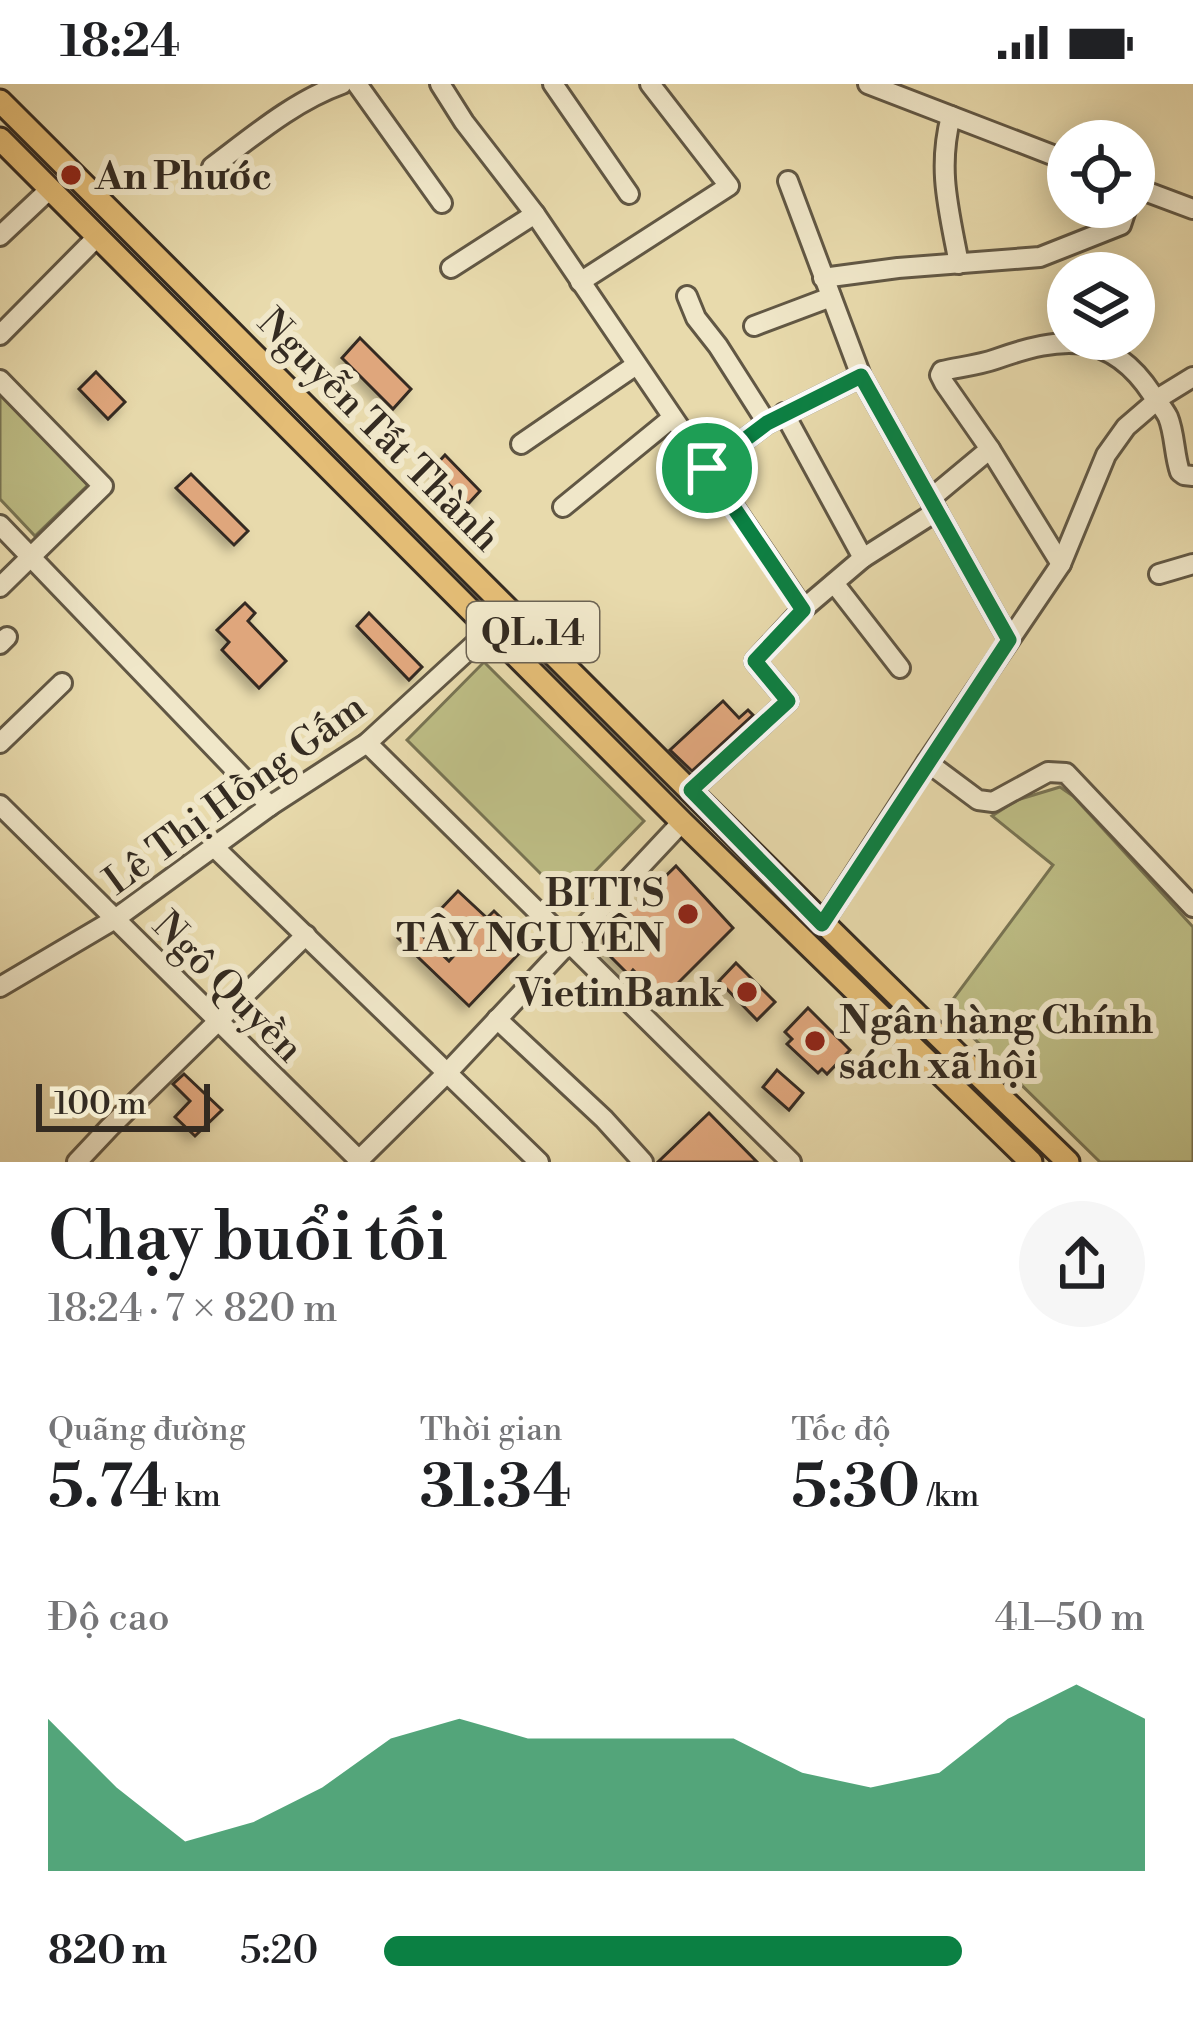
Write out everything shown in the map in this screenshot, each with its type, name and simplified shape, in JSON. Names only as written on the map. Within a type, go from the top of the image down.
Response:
[{"type":"main road","name":"Nguyễn Tất Thành","points":[[0,101],[822,924],[1068,1162]]},
{"type":"main road","name":"Nguyễn Tất Thành","points":[[0,139],[682,822],[1031,1162]]},
{"type":"main road","points":[[806,942],[822,924]]},
{"type":"street","points":[[212,167],[261,130],[342,84]]},
{"type":"street","points":[[357,84],[442,203]]},
{"type":"street","points":[[440,84],[535,214],[707,468],[746,542],[803,610]]},
{"type":"street","points":[[553,84],[629,194]]},
{"type":"street","points":[[580,283],[728,186],[650,84]]},
{"type":"street","points":[[868,84],[1047,153]]},
{"type":"street","points":[[951,116],[943,154],[944,181],[959,264]]},
{"type":"street","points":[[788,181],[861,376],[1009,640]]},
{"type":"street","points":[[0,236],[50,188]]},
{"type":"street","points":[[1155,195],[1193,209]]},
{"type":"street","points":[[451,268],[535,214]]},
{"type":"street","points":[[754,326],[827,287],[959,264],[1040,257],[1116,228]]},
{"type":"street","points":[[0,335],[98,236]]},
{"type":"street","points":[[687,296],[696,318],[776,418],[863,558]]},
{"type":"street","points":[[1060,565],[941,377],[942,371],[1047,344],[1079,343],[1112,351],[1157,400],[1169,421],[1180,472],[1193,476]]},
{"type":"street","points":[[521,444],[636,365]]},
{"type":"street","points":[[707,468],[776,418],[861,376]]},
{"type":"street","points":[[822,924],[1060,565],[1106,455],[1126,427],[1193,377]]},
{"type":"street","points":[[0,380],[103,486],[0,586]]},
{"type":"street","points":[[563,507],[672,418]]},
{"type":"street","points":[[691,790],[788,701],[755,661],[803,610],[933,505],[990,449]]},
{"type":"street","points":[[0,525],[270,806]]},
{"type":"street","points":[[1159,574],[1193,565]]},
{"type":"street","points":[[834,583],[900,668]]},
{"type":"street","name":"Lê Thị Hồng Gấm","points":[[0,987],[115,920],[213,846],[367,743],[490,630]]},
{"type":"street","points":[[0,743],[62,683]]},
{"type":"street","points":[[367,743],[780,1158]]},
{"type":"street","points":[[927,762],[978,800],[993,802],[1048,772],[1066,773],[1193,907]]},
{"type":"street","name":"Ngô Quyền","points":[[0,805],[359,1161]]},
{"type":"street","points":[[359,1161],[682,822]]},
{"type":"street","points":[[213,846],[539,1162]]},
{"type":"street","points":[[77,1162],[306,935]]},
{"type":"street","points":[[497,1019],[643,1162]]},
{"type":"green space","points":[[0,391],[88,485],[35,536],[0,499]]},
{"type":"green space","points":[[484,662],[644,821],[567,900],[407,740]]},
{"type":"green space","points":[[1060,787],[1193,927],[1193,1162],[1100,1162],[945,1010],[1053,865],[992,816],[1017,800]]},
{"type":"building","points":[[360,338],[411,389],[393,409],[342,358]]},
{"type":"building","points":[[96,372],[125,402],[108,419],[79,389]]},
{"type":"building","points":[[445,455],[480,491],[468,504],[433,468]]},
{"type":"building","points":[[191,474],[248,531],[234,545],[176,488]]},
{"type":"building","points":[[245,603],[255,613],[248,621],[286,661],[259,688],[222,650],[229,642],[217,630]]},
{"type":"building","points":[[369,613],[422,667],[409,680],[357,626]]},
{"type":"building","points":[[723,701],[739,718],[748,710],[753,715],[692,771],[670,750]]},
{"type":"building","points":[[676,866],[733,928],[662,999],[605,951],[603,934]]},
{"type":"building","points":[[458,891],[487,918],[494,911],[528,944],[469,1006],[398,938],[411,925],[449,961],[469,939],[439,911]]},
{"type":"building","name":"VietinBank","points":[[736,963],[775,1002],[757,1020],[719,981]]},
{"type":"building","name":"Ngân hàng Chính sách xã hội","points":[[808,1008],[850,1050],[827,1074],[822,1069],[818,1073],[787,1044],[792,1039],[785,1032]]},
{"type":"building","points":[[777,1070],[803,1093],[789,1110],[763,1087]]},
{"type":"building","points":[[184,1074],[222,1110],[195,1136],[175,1117],[190,1101],[173,1084]]},
{"type":"building","points":[[709,1113],[757,1162],[658,1162]]},
{"type":"place","name":"An Phước","points":[[71,175]]},
{"type":"place","name":"BITI'S TÂY NGUYÊN","points":[[688,914]]},
{"type":"place","name":"VietinBank","points":[[747,992]]},
{"type":"place","name":"Ngân hàng Chính sách xã hội","points":[[815,1041]]},
{"type":"route","points":[[861,376],[1009,640],[822,924],[691,790],[788,701],[755,661],[803,610],[707,468],[767,423],[861,376]]}]
